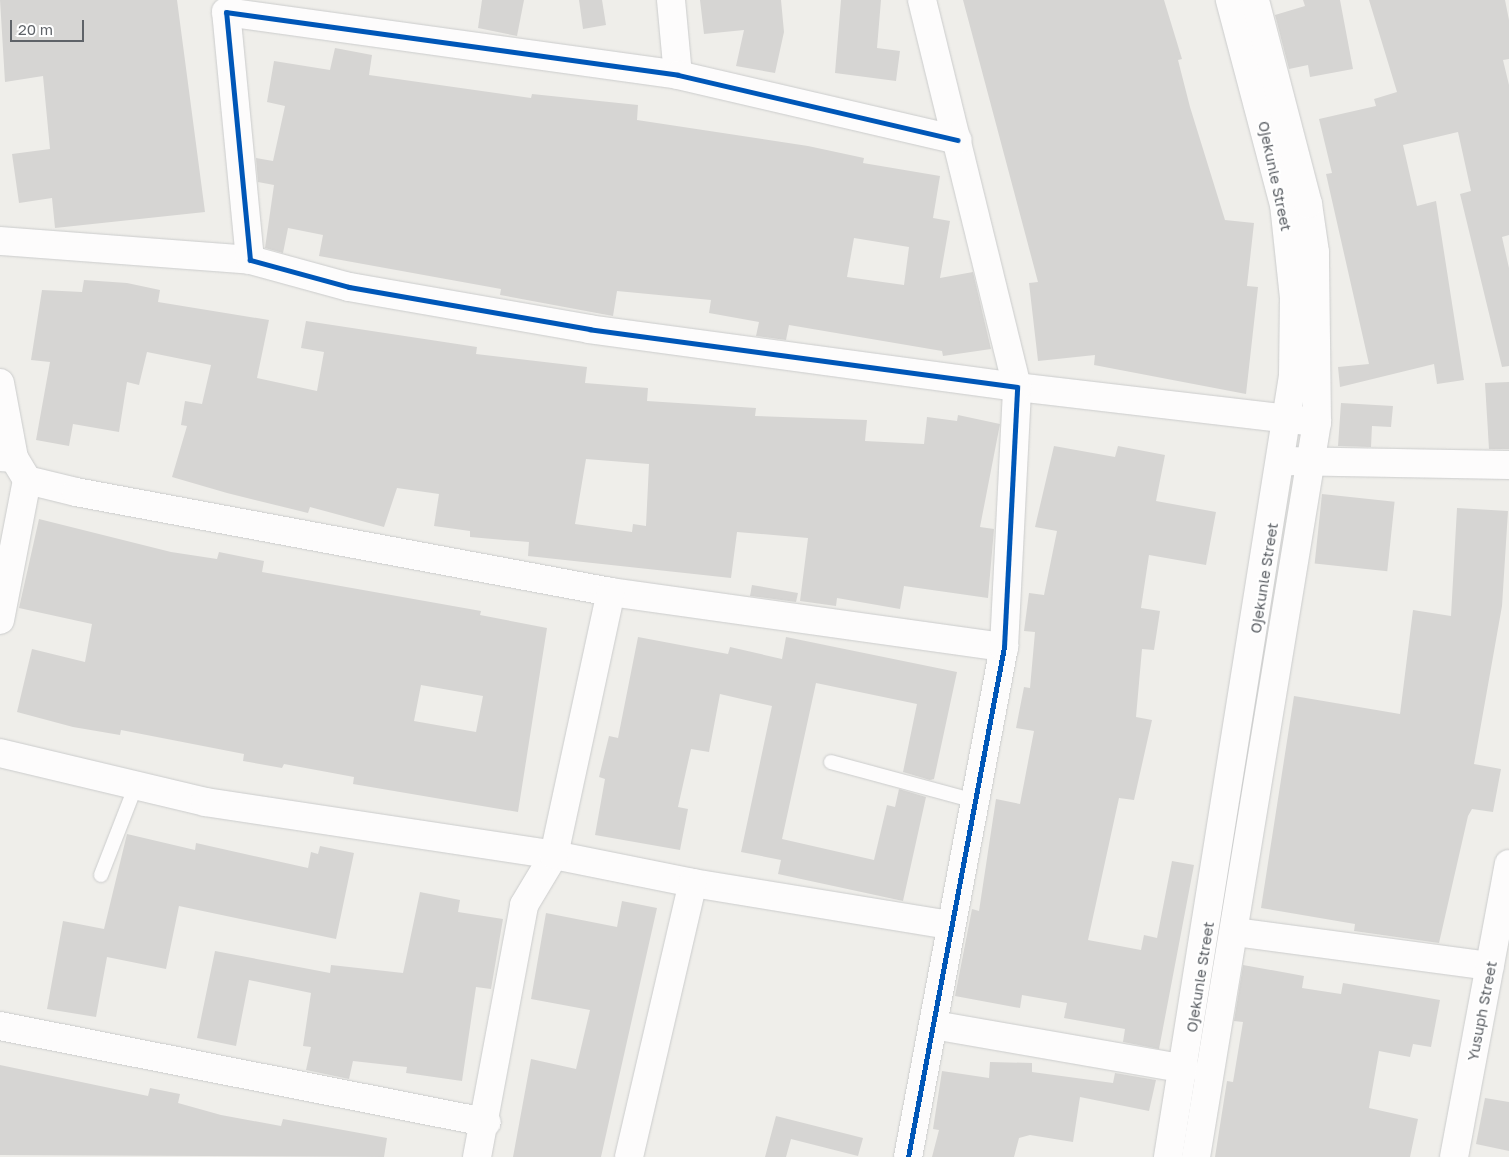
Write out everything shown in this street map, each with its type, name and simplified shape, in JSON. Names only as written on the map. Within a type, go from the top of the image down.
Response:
[{"type":"street","points":[[671,0],[678,75]]},
{"type":"street","points":[[908,1157],[934,1025],[949,925],[976,801],[1004,647],[1017,387],[958,140],[922,0]]},
{"type":"street","name":"Ojekunle Street","points":[[1168,1157],[1185,1069],[1289,418],[1294,298],[1284,205],[1230,0]]},
{"type":"street","name":"Ojekunle Street","points":[[1196,1157],[1235,932],[1318,422],[1314,243],[1276,73],[1255,0]]},
{"type":"street","points":[[250,260],[226,6],[678,75],[958,140]]},
{"type":"street","points":[[0,241],[250,260],[349,287],[590,329],[1017,387],[1318,422]]},
{"type":"street","points":[[0,383],[13,465],[0,620]]},
{"type":"street","points":[[1283,461],[1310,463],[1509,465]]},
{"type":"street","points":[[13,465],[610,592],[1004,647]]},
{"type":"street","points":[[477,1157],[487,1122],[524,905],[554,854],[610,592]]},
{"type":"street","points":[[0,753],[135,788],[554,854],[693,883],[949,925]]},
{"type":"street","name":"Yusuph Street","points":[[1454,1157],[1509,864]]},
{"type":"street","points":[[630,1157],[693,883]]},
{"type":"street","points":[[1235,932],[1490,966]]},
{"type":"street","points":[[934,1025],[1185,1069]]},
{"type":"street","points":[[0,1026],[487,1122]]},
{"type":"lane","points":[[831,762],[976,801]]},
{"type":"lane","points":[[101,876],[135,788]]},
{"type":"building","points":[[0,0],[177,0],[205,212],[55,228],[52,198],[19,203],[12,154],[50,149],[43,76],[5,82]]},
{"type":"building","points":[[482,0],[524,0],[517,36],[478,28]]},
{"type":"building","points":[[579,0],[602,0],[606,25],[583,29]]},
{"type":"building","points":[[700,0],[781,0],[784,32],[775,73],[736,66],[744,30],[704,34]]},
{"type":"building","points":[[841,0],[881,0],[877,48],[900,51],[896,81],[835,73]]},
{"type":"building","points":[[963,0],[1164,0],[1182,59],[1178,60],[1190,107],[1225,220],[1254,223],[1247,286],[1258,287],[1246,394],[1094,365],[1095,355],[1038,361],[1029,283],[1038,282]]},
{"type":"building","points":[[1303,0],[1340,0],[1353,69],[1310,77],[1308,65],[1289,69],[1275,15],[1305,6]]},
{"type":"building","points":[[1369,0],[1505,0],[1509,20],[1509,59],[1503,60],[1509,85],[1509,235],[1502,237],[1509,268],[1509,366],[1502,367],[1460,194],[1471,191],[1458,132],[1403,145],[1417,206],[1436,201],[1464,380],[1437,384],[1434,364],[1340,387],[1338,367],[1369,364],[1326,174],[1332,173],[1319,119],[1376,106],[1374,99],[1397,92]]},
{"type":"building","points":[[335,48],[372,55],[369,75],[531,98],[532,94],[638,105],[637,120],[808,146],[864,158],[863,163],[940,176],[933,218],[950,221],[940,278],[973,272],[991,349],[943,356],[942,351],[789,325],[786,340],[756,336],[759,322],[709,313],[711,300],[617,291],[613,316],[500,295],[501,289],[319,256],[323,235],[288,228],[283,253],[265,248],[274,185],[258,182],[256,158],[273,161],[285,106],[267,102],[274,61],[330,70]],"holes":[[[854,238],[909,247],[904,285],[847,277]]]},
{"type":"building","points":[[84,280],[127,283],[160,290],[158,302],[269,320],[257,378],[317,391],[324,352],[301,348],[306,321],[477,347],[476,354],[587,367],[585,383],[648,388],[647,401],[756,408],[755,416],[867,420],[865,441],[924,444],[927,417],[957,421],[958,415],[1000,424],[980,527],[994,529],[988,598],[904,586],[900,609],[837,598],[836,606],[800,601],[808,538],[737,532],[731,578],[528,556],[529,542],[470,537],[470,531],[434,526],[439,494],[397,488],[384,527],[310,507],[308,513],[172,477],[187,426],[181,425],[185,401],[202,404],[211,365],[147,352],[139,385],[127,382],[119,432],[73,424],[69,446],[36,440],[50,362],[31,360],[42,290],[82,292]],"holes":[[[586,459],[649,464],[646,526],[633,524],[632,532],[575,524]]]},
{"type":"building","points":[[1509,382],[1509,449],[1489,449],[1485,383]]},
{"type":"building","points":[[1341,403],[1393,406],[1391,427],[1372,426],[1371,447],[1338,446]]},
{"type":"building","points":[[1054,446],[1115,457],[1118,446],[1165,455],[1156,501],[1216,512],[1206,565],[1149,555],[1141,608],[1160,611],[1154,650],[1142,649],[1136,717],[1152,720],[1134,800],[1119,798],[1088,940],[1141,950],[1144,935],[1157,938],[1172,861],[1194,865],[1159,1049],[1123,1042],[1125,1029],[1064,1018],[1067,1003],[1022,995],[1020,1008],[955,996],[972,909],[979,911],[996,799],[1020,804],[1034,731],[1016,728],[1024,687],[1030,688],[1035,632],[1024,631],[1029,593],[1044,595],[1057,531],[1035,527]]},
{"type":"building","points":[[1322,494],[1395,502],[1387,571],[1315,564]]},
{"type":"building","points":[[1457,508],[1508,511],[1502,606],[1474,764],[1501,769],[1493,812],[1472,809],[1468,816],[1439,943],[1354,931],[1355,924],[1261,908],[1294,696],[1400,714],[1413,610],[1451,616]]},
{"type":"building","points":[[39,519],[171,552],[217,559],[219,552],[264,561],[262,572],[481,611],[480,615],[547,628],[518,812],[353,784],[354,777],[284,764],[282,768],[243,761],[244,754],[121,730],[120,735],[73,727],[17,712],[32,649],[85,662],[92,624],[19,608]],"holes":[[[421,685],[483,696],[476,732],[414,721]]]},
{"type":"building","points":[[752,585],[798,593],[796,602],[750,596]]},
{"type":"building","points":[[638,637],[728,654],[730,647],[782,659],[786,637],[957,672],[934,779],[930,780],[903,772],[917,704],[816,683],[782,839],[874,860],[887,805],[895,807],[899,789],[926,797],[903,901],[778,874],[781,860],[741,852],[772,706],[720,694],[709,752],[691,749],[678,807],[688,809],[680,850],[595,835],[605,779],[599,777],[609,736],[618,738]]},
{"type":"building","points":[[127,834],[195,850],[196,843],[308,868],[311,852],[318,854],[320,846],[354,853],[336,939],[179,906],[166,969],[107,957],[96,1017],[47,1009],[63,921],[104,929]]},
{"type":"building","points":[[420,892],[460,900],[458,912],[503,919],[491,989],[476,987],[462,1081],[406,1073],[407,1067],[353,1061],[349,1079],[306,1070],[311,1047],[303,1046],[311,993],[249,980],[236,1046],[197,1038],[215,951],[330,973],[331,965],[403,973]]},
{"type":"building","points":[[622,901],[657,908],[601,1157],[513,1157],[531,1059],[576,1069],[590,1010],[531,999],[546,913],[617,927]]},
{"type":"building","points":[[1243,965],[1304,976],[1302,988],[1341,994],[1343,983],[1440,1000],[1431,1047],[1413,1044],[1410,1057],[1379,1051],[1369,1108],[1418,1119],[1410,1157],[1215,1157],[1227,1081],[1233,1082],[1243,1022],[1234,1021]]},
{"type":"building","points":[[990,1062],[1032,1063],[1032,1072],[1113,1083],[1115,1073],[1156,1080],[1149,1111],[1080,1097],[1073,1142],[1030,1135],[1019,1138],[1014,1157],[932,1157],[939,1130],[933,1129],[942,1071],[989,1078]]},
{"type":"building","points":[[0,1065],[148,1096],[150,1088],[180,1094],[178,1103],[221,1115],[281,1126],[283,1119],[387,1138],[384,1157],[0,1155]]},
{"type":"building","points":[[1485,1098],[1509,1102],[1509,1151],[1476,1144]]},
{"type":"building","points":[[776,1116],[863,1138],[858,1156],[791,1139],[786,1157],[765,1157]]},
{"type":"cycle path","points":[[908,1157],[1004,647],[1017,387],[590,329],[349,287],[250,260],[226,12],[678,75],[958,140]]}]
